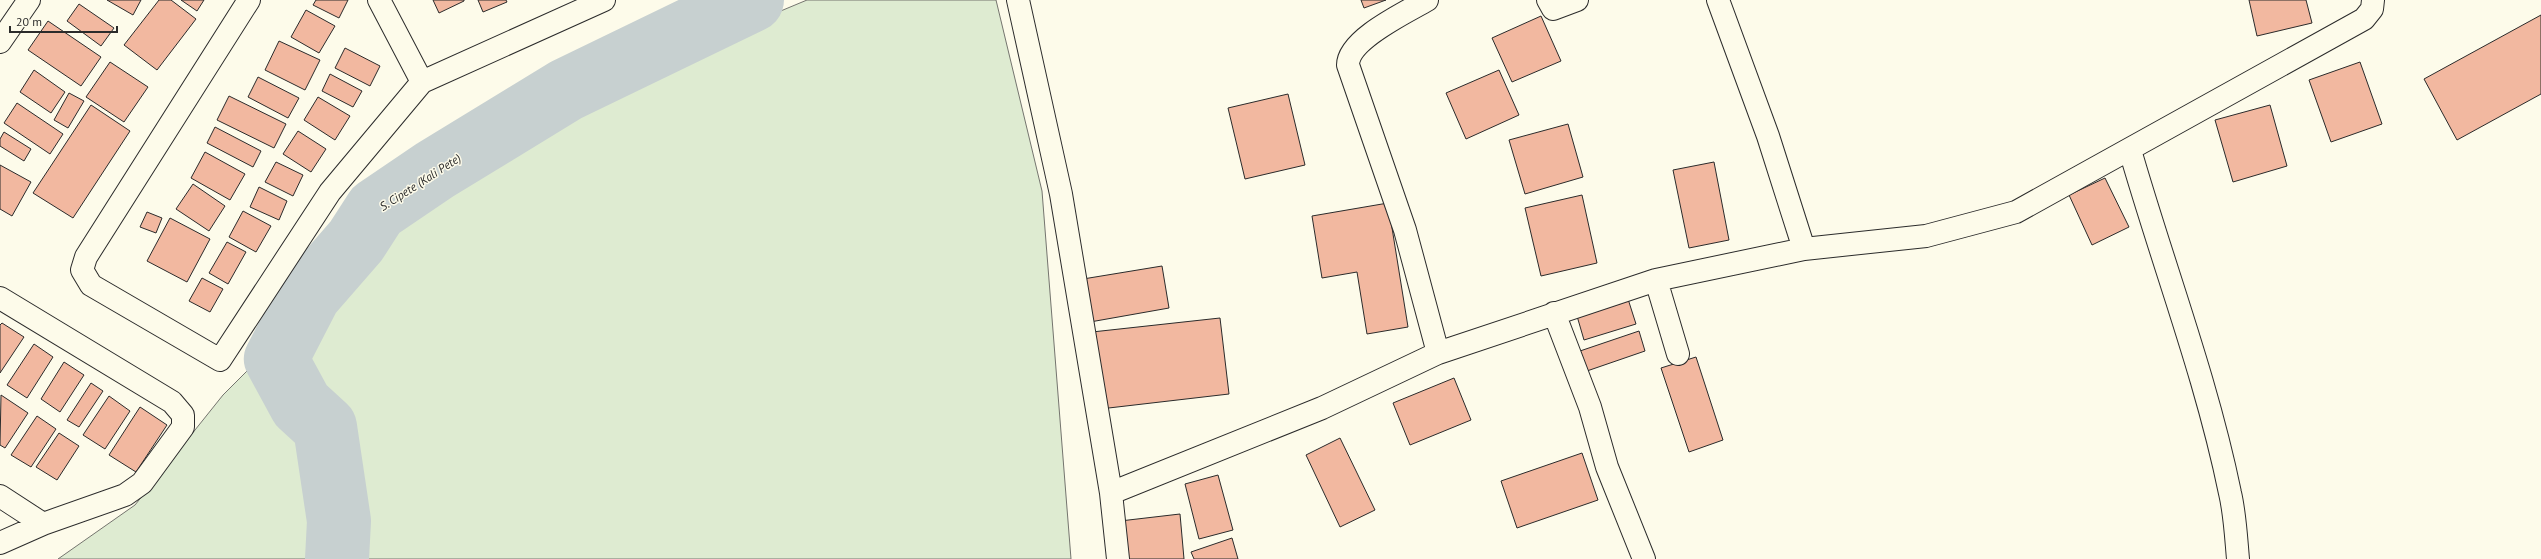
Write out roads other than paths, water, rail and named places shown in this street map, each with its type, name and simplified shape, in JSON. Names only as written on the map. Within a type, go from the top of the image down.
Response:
[{"type":"street","points":[[0,42],[29,0]]},
{"type":"street","points":[[249,0],[86,257],[82,270],[91,285],[220,360],[330,192],[422,82],[604,0]]},
{"type":"street","points":[[379,0],[422,82]]},
{"type":"street","points":[[1018,0],[1061,194],[1111,494],[1118,559]]},
{"type":"street","points":[[1427,0],[1369,35],[1350,53],[1348,65],[1405,230],[1438,353]]},
{"type":"street","points":[[1548,0],[1553,8],[1577,0]]},
{"type":"street","points":[[1718,0],[1768,136],[1804,249]]},
{"type":"street","points":[[1111,494],[1322,408],[1438,353],[1656,280],[1804,249],[1926,236],[2016,212],[2364,19],[2372,9],[2373,0]]},
{"type":"street","points":[[2130,150],[2147,210],[2194,350],[2230,494],[2238,559]]},
{"type":"street","points":[[1656,280],[1678,354]]},
{"type":"street","points":[[0,298],[172,402],[183,415],[184,427],[142,483],[125,495],[43,524],[0,543]]},
{"type":"street","points":[[1554,313],[1590,407],[1607,467],[1644,559]]},
{"type":"street","points":[[0,496],[43,524]]},
{"type":"waterway","name":"S. Cipete (Kali Pete)","points":[[337,559],[339,521],[325,427],[301,405],[276,359],[309,295],[356,241],[376,210],[435,170],[566,90],[752,0]]}]
